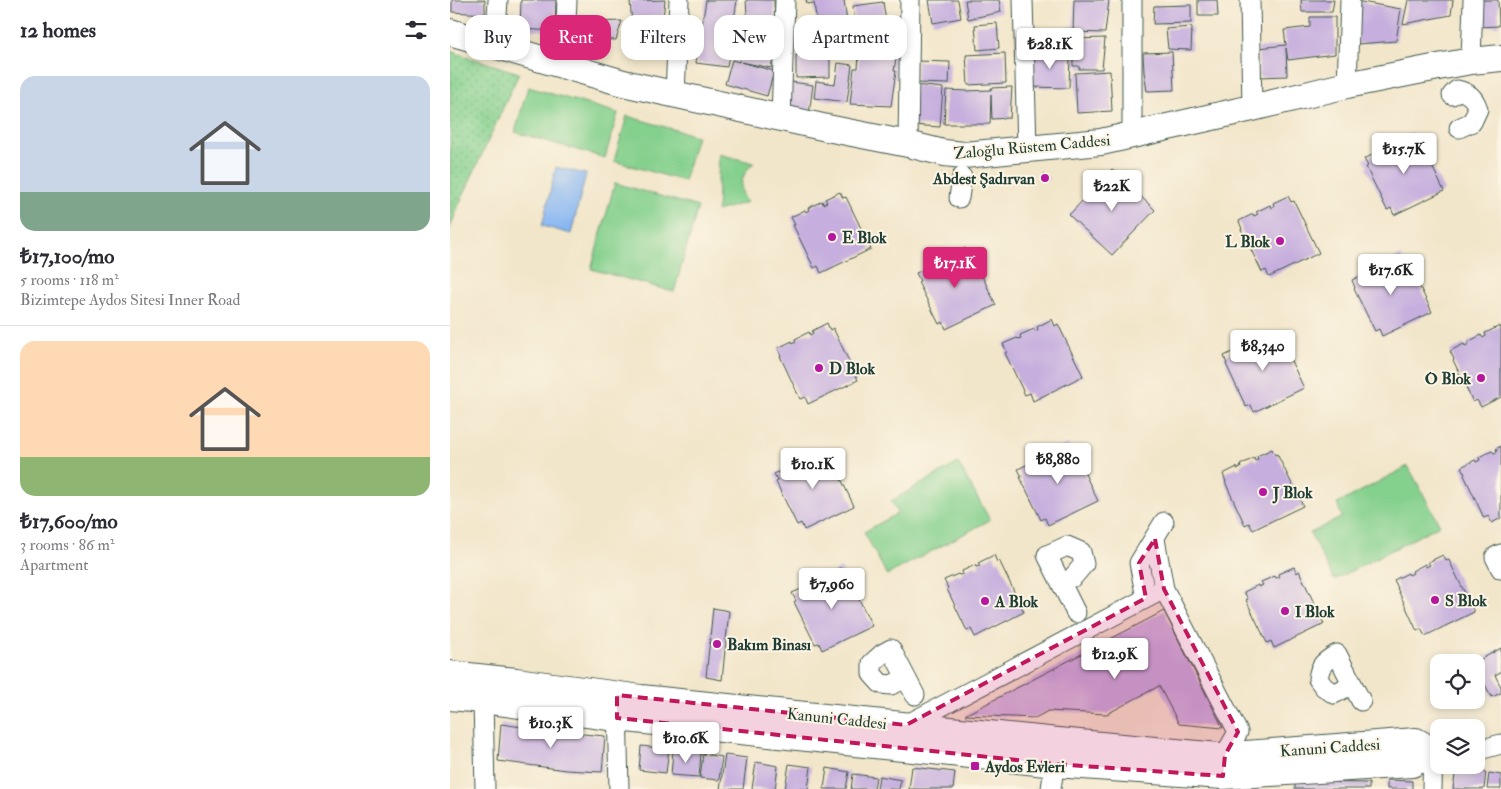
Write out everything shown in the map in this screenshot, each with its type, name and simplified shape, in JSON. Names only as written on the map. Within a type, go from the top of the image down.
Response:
[{"type":"street","points":[[497,15],[498,0]]},
{"type":"street","points":[[564,66],[567,0]]},
{"type":"street","points":[[675,95],[679,0]]},
{"type":"street","points":[[781,118],[785,0]]},
{"type":"street","points":[[908,144],[910,0]]},
{"type":"street","points":[[1023,0],[1027,150]]},
{"type":"street","points":[[1132,0],[1132,135]]},
{"type":"street","points":[[1250,0],[1252,108]]},
{"type":"street","points":[[1347,85],[1350,0]]},
{"type":"street","points":[[1472,61],[1473,0]]},
{"type":"street","name":"Zaloğlu Rüstem Caddesi","points":[[450,32],[465,37]]},
{"type":"street","name":"Zaloğlu Rüstem Caddesi","points":[[530,56],[623,83],[944,153],[962,177],[1027,150],[1102,142],[1347,85],[1472,61],[1501,58]]},
{"type":"street","points":[[1452,95],[1457,90],[1465,92],[1474,98],[1478,109],[1472,122],[1459,128]]},
{"type":"street","points":[[1146,598],[1139,563],[1148,538],[1164,522]]},
{"type":"street","points":[[1148,538],[1164,589],[1238,732],[1224,766]]},
{"type":"street","points":[[1073,577],[1084,564],[1081,552],[1068,546],[1047,555],[1076,613]]},
{"type":"street","points":[[1501,554],[1495,557],[1501,569]]},
{"type":"street","points":[[906,725],[1164,589]]},
{"type":"street","points":[[900,681],[891,685],[881,684],[872,674],[872,663],[891,649],[915,695]]},
{"type":"street","points":[[1347,688],[1334,694],[1324,687],[1318,679],[1319,668],[1337,654],[1361,701]]},
{"type":"street","name":"Kanuni Caddesi","points":[[450,674],[516,681],[617,706],[1056,752],[1224,766],[1416,741],[1430,748]]},
{"type":"street","name":"Kanuni Caddesi","points":[[450,697],[906,725],[1056,752]]},
{"type":"street","points":[[483,700],[485,789]]},
{"type":"street","points":[[617,706],[619,789]]},
{"type":"street","points":[[1485,749],[1501,744]]},
{"type":"street","points":[[1051,789],[1056,752]]},
{"type":"street","points":[[1485,753],[1501,756]]},
{"type":"street","points":[[1432,789],[1434,774]]},
{"type":"highlighted area","points":[[1155,539],[1164,589],[1238,732],[1225,755],[1223,776],[1055,764],[617,718],[617,695],[906,725],[1146,598],[1139,563]]},
{"type":"green space","points":[[450,51],[465,56],[465,60],[478,60],[519,73],[457,209],[450,229]]},
{"type":"green space","points":[[528,87],[618,113],[605,158],[515,132]]},
{"type":"green space","points":[[627,116],[697,136],[684,181],[614,161]]},
{"type":"green space","points":[[719,154],[754,163],[746,171],[741,187],[744,197],[748,202],[717,211]]},
{"type":"green space","points":[[615,183],[698,207],[674,292],[591,269]]},
{"type":"green space","points":[[958,463],[990,520],[887,575],[864,532],[898,513],[891,501]]},
{"type":"green space","points":[[1408,466],[1440,525],[1334,580],[1310,533],[1342,517],[1337,504]]},
{"type":"water","points":[[556,167],[586,174],[571,234],[542,226]]},
{"type":"building","points":[[452,0],[485,0],[485,14],[452,12]]},
{"type":"building","points":[[521,0],[556,0],[556,15],[540,15],[540,30],[530,30],[530,15],[520,15]]},
{"type":"building","points":[[665,0],[663,15],[631,15],[630,1]]},
{"type":"building","points":[[706,0],[737,0],[735,15],[714,15],[714,60],[728,60],[727,67],[696,63],[696,60],[704,60],[704,15]]},
{"type":"building","points":[[746,0],[774,0],[775,15],[747,14]]},
{"type":"building","points":[[806,0],[844,0],[846,15],[816,15],[814,3],[807,4]]},
{"type":"building","points":[[929,0],[958,0],[961,18],[933,23]]},
{"type":"building","points":[[965,0],[999,0],[1001,12],[968,19]]},
{"type":"building","points":[[1074,0],[1109,0],[1105,33],[1073,32]]},
{"type":"building","points":[[1198,0],[1217,0],[1218,16],[1198,16]]},
{"type":"building","points":[[1301,0],[1334,0],[1332,12],[1302,12]]},
{"type":"building","points":[[1408,0],[1453,0],[1451,15],[1403,24]]},
{"type":"building","points":[[1475,0],[1498,0],[1499,26],[1476,27]]},
{"type":"building","points":[[1356,1],[1401,9],[1396,41],[1358,44]]},
{"type":"building","points":[[883,2],[885,15],[854,15],[853,6]]},
{"type":"building","points":[[1191,5],[1191,23],[1153,24],[1154,6]]},
{"type":"building","points":[[1310,17],[1335,17],[1335,54],[1288,60],[1286,48],[1287,76],[1259,77],[1258,48],[1286,45],[1284,30],[1310,27]]},
{"type":"building","points":[[611,21],[621,21],[616,40],[611,40]]},
{"type":"building","points":[[997,23],[999,48],[977,50],[975,25]]},
{"type":"building","points":[[1192,27],[1191,50],[1168,49],[1166,29]]},
{"type":"building","points":[[1069,29],[1068,50],[1034,51],[1032,31]]},
{"type":"building","points":[[1105,38],[1102,69],[1079,69],[1079,66],[1073,66],[1073,39]]},
{"type":"building","points":[[1172,52],[1174,90],[1147,91],[1143,53]]},
{"type":"building","points":[[1005,53],[1006,83],[968,85],[966,55]]},
{"type":"building","points":[[1032,53],[1070,54],[1069,88],[1031,87]]},
{"type":"building","points":[[732,60],[739,62],[739,60],[773,60],[771,68],[741,62],[774,71],[767,96],[725,84]]},
{"type":"building","points":[[796,60],[830,60],[830,77],[796,78]]},
{"type":"building","points":[[859,60],[896,60],[891,106],[850,104],[854,68],[858,68]]},
{"type":"building","points":[[917,61],[950,62],[949,84],[916,83]]},
{"type":"building","points":[[838,63],[852,65],[847,102],[814,98],[816,81],[835,84]]},
{"type":"building","points":[[1110,71],[1112,111],[1077,113],[1075,73]]},
{"type":"building","points":[[791,82],[813,85],[809,114],[787,111]]},
{"type":"building","points":[[915,85],[943,88],[940,127],[912,125]]},
{"type":"building","points":[[1012,87],[1010,118],[992,119],[991,95],[990,124],[944,124],[946,90],[991,90],[991,88]]},
{"type":"building","points":[[1414,134],[1417,140],[1419,139],[1444,191],[1394,215],[1391,208],[1387,210],[1364,159],[1378,152],[1379,154],[1383,152],[1382,149],[1395,143],[1396,145],[1400,144],[1398,141]]},
{"type":"building","points":[[1112,169],[1155,210],[1112,255],[1069,215]]},
{"type":"building","name":"Abdest Şadırvan","points":[[1044,174],[1049,178],[1046,182],[1042,177]]},
{"type":"building","name":"E Blok","points":[[840,192],[843,198],[846,197],[871,249],[821,273],[818,266],[814,268],[791,217],[805,210],[806,212],[809,210],[808,208],[822,201],[823,204],[827,202],[825,199]]},
{"type":"building","name":"L Blok","points":[[1288,196],[1291,202],[1294,201],[1319,253],[1269,277],[1266,270],[1262,272],[1239,221],[1253,214],[1254,216],[1258,214],[1256,212],[1270,205],[1271,208],[1274,206],[1273,203]]},
{"type":"building","points":[[965,248],[968,254],[971,253],[996,305],[946,329],[943,322],[939,324],[918,282],[920,281],[916,273],[934,267],[933,264],[947,257],[948,260],[952,258],[950,256]]},
{"type":"building","points":[[1401,255],[1404,261],[1407,260],[1432,312],[1382,336],[1379,329],[1375,331],[1354,289],[1352,280],[1366,273],[1367,275],[1370,273],[1369,271],[1383,264],[1384,267],[1387,265],[1386,262]]},
{"type":"building","points":[[1052,319],[1055,326],[1058,324],[1083,376],[1033,401],[1030,393],[1025,395],[1005,353],[1007,352],[1003,344],[1021,338],[1020,335],[1034,329],[1035,331],[1038,330],[1037,327]]},
{"type":"building","name":"D Blok","points":[[827,323],[830,330],[833,328],[858,380],[808,404],[805,397],[800,399],[778,348],[796,341],[795,339],[809,332],[810,335],[813,333],[812,331]]},
{"type":"building","name":"O Blok","points":[[1500,326],[1501,397],[1481,407],[1477,400],[1473,402],[1450,351],[1464,344],[1465,346],[1469,344],[1468,342],[1481,335],[1483,338],[1486,336],[1485,333]]},
{"type":"building","points":[[1273,331],[1276,338],[1279,336],[1304,388],[1254,412],[1251,405],[1246,407],[1224,356],[1238,349],[1239,351],[1242,349],[1241,347],[1255,340],[1256,343],[1259,341],[1258,339]]},
{"type":"building","points":[[1068,444],[1070,450],[1073,449],[1098,501],[1048,525],[1045,518],[1041,520],[1018,469],[1032,462],[1033,464],[1037,462],[1035,460],[1049,453],[1050,456],[1053,454],[1052,451]]},
{"type":"building","points":[[1501,446],[1501,518],[1492,523],[1488,516],[1484,518],[1461,467],[1475,460],[1476,462],[1480,460],[1479,457],[1492,451],[1494,453],[1497,452],[1496,449]]},
{"type":"building","points":[[823,449],[826,455],[829,454],[854,506],[804,530],[801,523],[797,525],[774,474],[788,467],[789,469],[793,467],[791,464],[805,458],[806,460],[809,459],[808,456]]},
{"type":"building","name":"J Blok","points":[[1272,449],[1275,455],[1277,454],[1303,506],[1253,530],[1249,523],[1245,525],[1223,474],[1237,467],[1237,469],[1241,468],[1240,465],[1254,458],[1255,461],[1258,459],[1257,456]]},
{"type":"building","name":"A Blok","points":[[994,555],[997,562],[999,560],[1024,612],[975,637],[971,629],[967,631],[944,580],[958,574],[963,574],[962,571],[975,565],[976,567],[980,566],[978,563]]},
{"type":"building","name":"S Blok","points":[[1443,555],[1447,561],[1449,560],[1474,612],[1425,636],[1421,629],[1417,631],[1394,580],[1408,573],[1409,575],[1413,573],[1412,571],[1425,564],[1426,567],[1430,565],[1428,562]]},
{"type":"building","name":"I Blok","points":[[1294,567],[1297,573],[1299,571],[1324,624],[1274,648],[1271,641],[1267,643],[1244,592],[1258,585],[1259,587],[1263,585],[1261,582],[1275,576],[1276,578],[1280,577],[1278,574]]},
{"type":"building","points":[[841,568],[844,575],[847,574],[872,626],[822,650],[819,643],[815,644],[794,602],[796,601],[792,593],[806,587],[807,589],[811,587],[809,584],[823,578],[824,580],[828,579],[826,576]]},
{"type":"building","name":"Bakım Binası","points":[[713,608],[729,611],[722,680],[706,677]]},
{"type":"building","points":[[1164,611],[1223,728],[1179,724],[1159,686],[1107,714],[1048,711],[1035,718],[965,715]]},
{"type":"building","points":[[1501,648],[1501,672],[1495,675],[1501,687],[1501,693],[1492,697],[1485,685],[1485,657]]},
{"type":"building","points":[[501,724],[605,736],[602,772],[566,770],[498,761]]},
{"type":"building","points":[[641,746],[669,749],[666,773],[639,770]]},
{"type":"building","points":[[673,751],[701,753],[699,777],[671,775]]},
{"type":"building","points":[[703,754],[722,757],[719,780],[700,778]]},
{"type":"building","points":[[725,755],[747,758],[743,789],[720,789]]},
{"type":"building","points":[[756,762],[778,766],[775,789],[752,789]]},
{"type":"building","points":[[789,764],[811,767],[808,789],[785,789]]},
{"type":"building","points":[[912,767],[955,772],[953,789],[909,789]]},
{"type":"building","points":[[827,768],[849,772],[846,789],[824,789]]},
{"type":"building","points":[[1486,772],[1484,789],[1453,789],[1455,774],[1485,774]]},
{"type":"building","points":[[1489,773],[1501,775],[1501,789],[1487,789]]},
{"type":"building","points":[[853,774],[876,777],[874,789],[851,789]]},
{"type":"building","points":[[879,776],[901,780],[899,789],[877,789]]},
{"type":"building","points":[[1387,780],[1412,781],[1412,789],[1387,789]]},
{"type":"building","points":[[1295,782],[1369,783],[1369,789],[1295,789]]},
{"type":"place","name":"Abdest Şadırvan","points":[[1045,178]]},
{"type":"place","name":"E Blok","points":[[832,237]]},
{"type":"place","name":"L Blok","points":[[1280,241]]},
{"type":"place","name":"D Blok","points":[[819,368]]},
{"type":"place","name":"O Blok","points":[[1481,378]]},
{"type":"place","name":"J Blok","points":[[1263,492]]},
{"type":"place","name":"S Blok","points":[[1435,600]]},
{"type":"place","name":"A Blok","points":[[985,601]]},
{"type":"place","name":"I Blok","points":[[1285,611]]},
{"type":"place","name":"Bakım Binası","points":[[717,644]]},
{"type":"place","name":"Aydos Evleri","points":[[975,766]]}]
